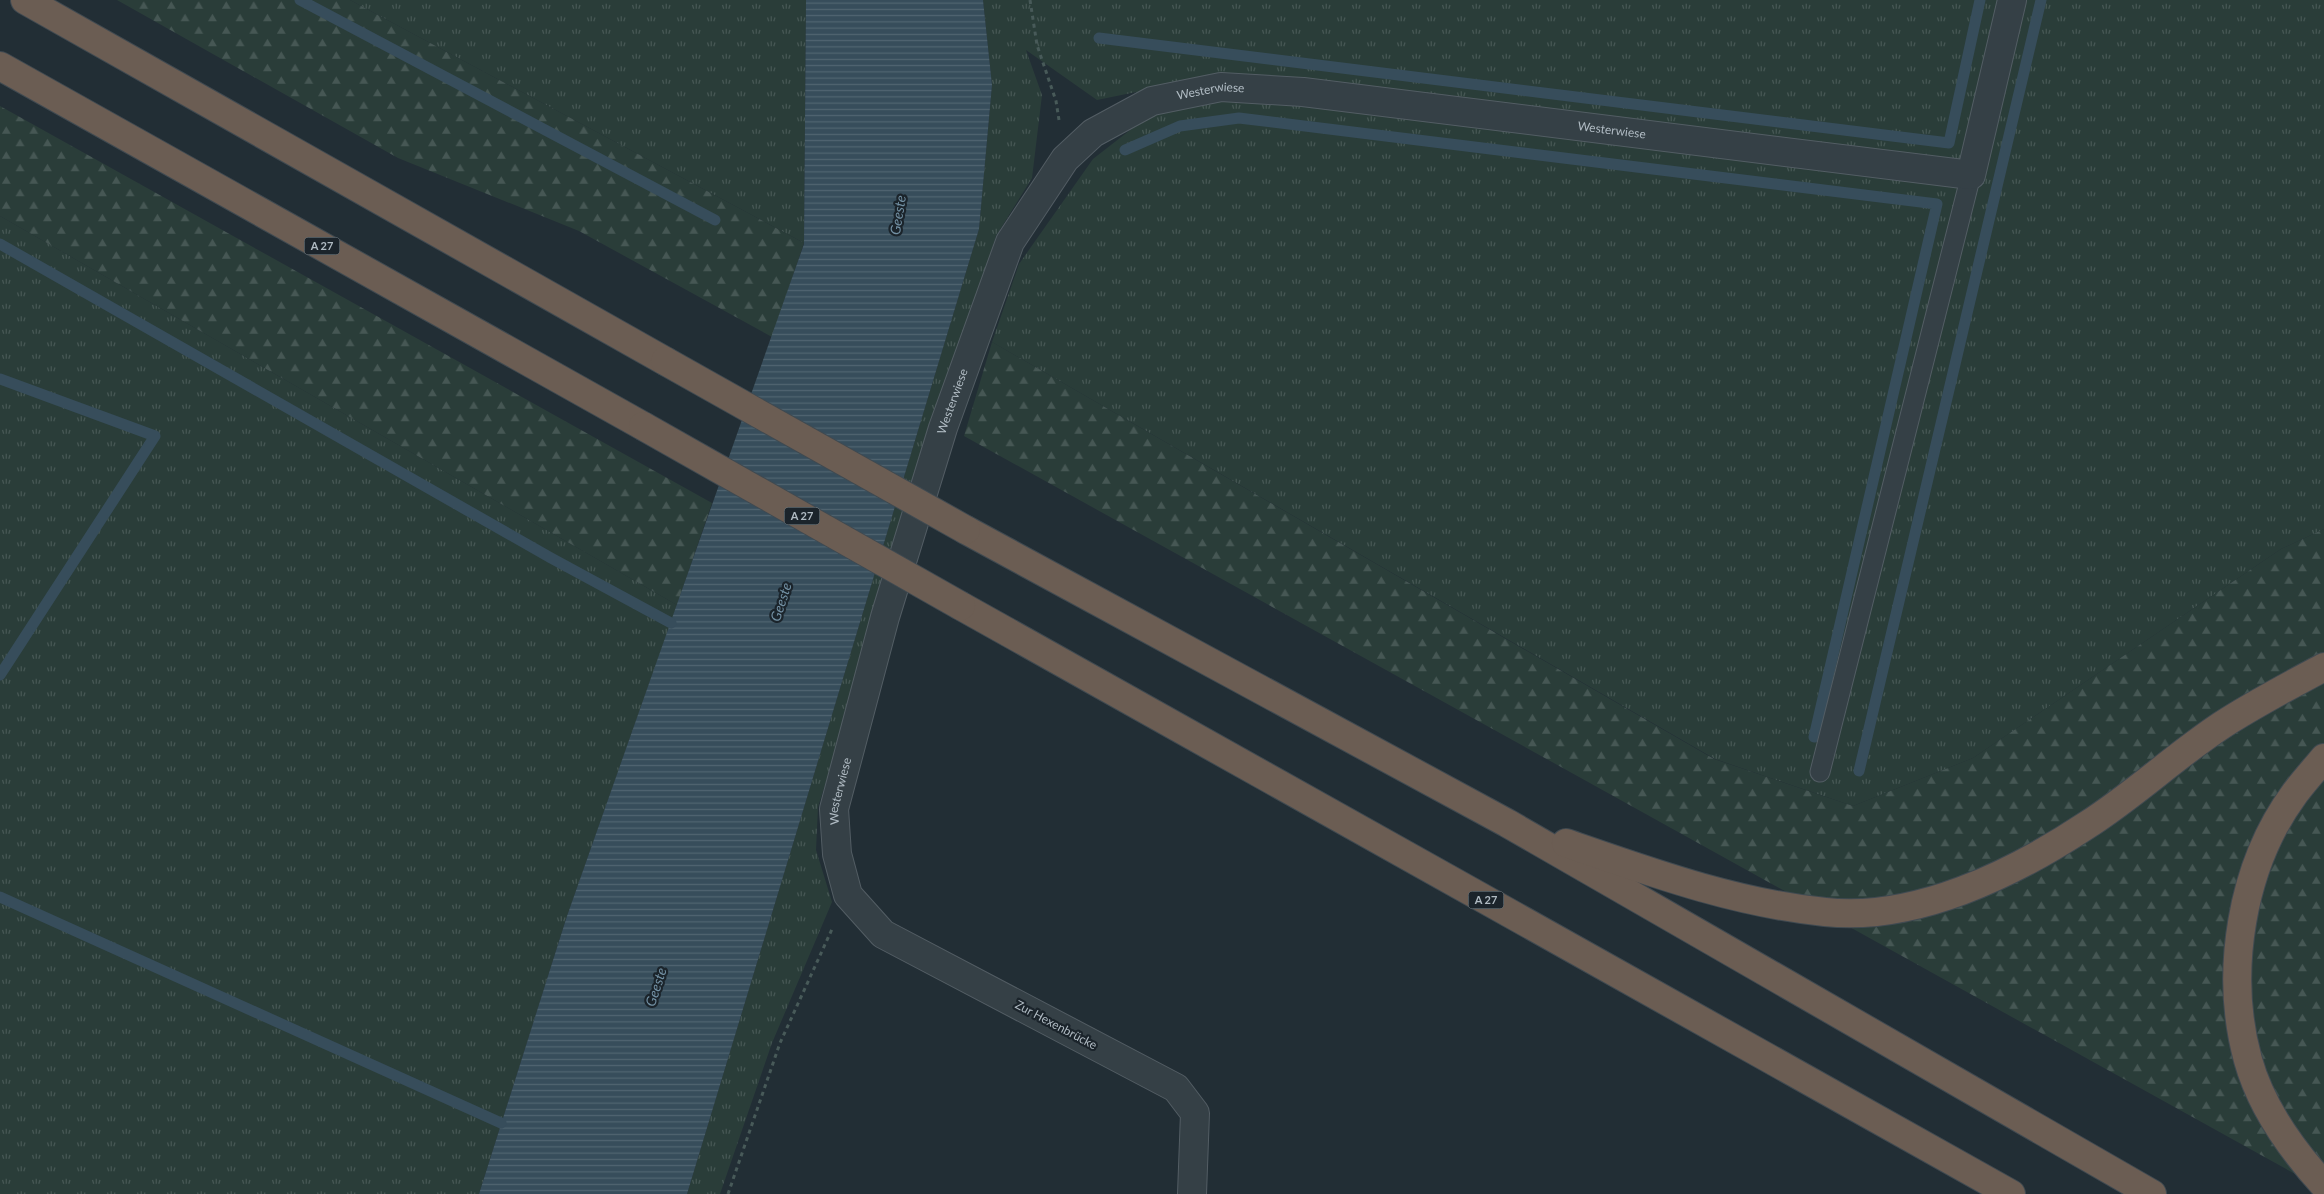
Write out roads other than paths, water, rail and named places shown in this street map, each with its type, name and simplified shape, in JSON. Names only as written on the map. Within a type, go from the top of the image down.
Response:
[{"type":"highway","points":[[26,0],[966,530],[1508,823],[2152,1194]]},
{"type":"highway","name":"A 27","points":[[0,66],[2011,1194]]},
{"type":"highway","points":[[1508,823],[1671,879],[1751,901],[1826,913],[1877,912],[1931,901],[1988,880],[2040,854],[2088,825],[2221,725],[2324,667]]},
{"type":"highway","points":[[2324,758],[2294,794],[2264,847],[2245,901],[2237,958],[2238,1004],[2248,1061],[2270,1112],[2298,1157],[2324,1186]]},
{"type":"street","points":[[1971,175],[2012,0]]},
{"type":"street","name":"Westerwiese","points":[[848,895],[838,854],[834,808],[885,617],[943,428],[1010,242],[1065,159],[1093,133],[1152,100],[1221,86],[1303,92],[1971,175]]},
{"type":"street","name":"Zur Hexenbrücke","points":[[848,895],[883,934],[1176,1088],[1195,1113],[1192,1194]]},
{"type":"lane","points":[[1820,772],[1971,175]]},
{"type":"water","name":"Geeste","points":[[806,0],[983,0],[992,85],[979,229],[687,1194],[479,1194],[567,916],[804,244]]},
{"type":"waterway","points":[[300,0],[715,220]]},
{"type":"waterway","points":[[1099,38],[1949,143],[1980,0]]},
{"type":"waterway","points":[[1859,771],[2041,0]]},
{"type":"waterway","points":[[1125,150],[1180,126],[1239,118],[1937,204],[1814,737]]},
{"type":"waterway","points":[[0,244],[551,558],[671,623]]},
{"type":"waterway","points":[[0,379],[155,436],[0,675]]},
{"type":"waterway","points":[[0,897],[501,1123]]}]
